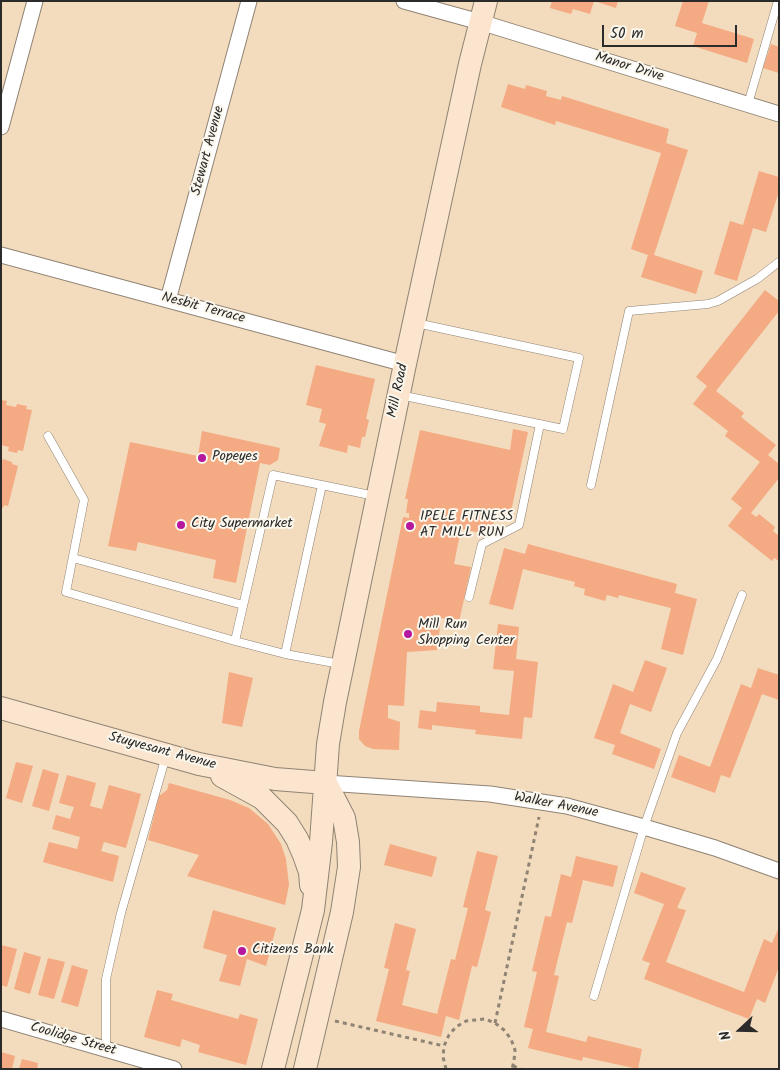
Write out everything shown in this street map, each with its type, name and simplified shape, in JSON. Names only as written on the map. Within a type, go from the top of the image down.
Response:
[{"type":"main road","name":"Mill Road","points":[[326,783],[331,722],[342,664],[398,395],[483,11]]},
{"type":"main road","name":"Stuyvesant Avenue","points":[[1,708],[199,764],[275,779],[326,783]]},
{"type":"main road","points":[[199,764],[262,798],[287,823],[297,839],[310,872],[313,910]]},
{"type":"main road","points":[[273,1069],[313,910],[326,783]]},
{"type":"main road","points":[[305,1069],[342,912],[349,867],[348,842],[344,818],[326,783]]},
{"type":"street","points":[[1,127],[35,1]]},
{"type":"street","name":"Stewart Avenue","points":[[168,300],[249,1]]},
{"type":"street","name":"Manor Drive","points":[[404,1],[483,11],[779,114]]},
{"type":"street","name":"Nesbit Terrace","points":[[1,255],[405,364]]},
{"type":"street","name":"Walker Avenue","points":[[326,783],[490,794],[542,802],[595,813],[644,827],[715,848],[779,871]]},
{"type":"street","name":"Coolidge Street","points":[[1,1019],[174,1069]]},
{"type":"lane","points":[[748,104],[778,1]]},
{"type":"lane","points":[[591,485],[629,312],[718,302],[757,279],[779,262]]},
{"type":"lane","points":[[398,395],[563,429],[579,358],[414,322]]},
{"type":"lane","points":[[469,597],[482,544],[519,524],[540,424]]},
{"type":"lane","points":[[48,436],[84,500],[66,592],[235,641],[285,654],[342,664]]},
{"type":"lane","points":[[235,641],[273,475],[377,496]]},
{"type":"lane","points":[[285,654],[322,485]]},
{"type":"lane","points":[[73,558],[243,605]]},
{"type":"lane","points":[[594,996],[644,827],[677,733],[717,659],[742,595]]},
{"type":"lane","points":[[106,1049],[106,979],[120,913],[166,754]]},
{"type":"path","points":[[495,1022],[542,802]]},
{"type":"path","points":[[318,1017],[444,1046]]},
{"type":"path","points":[[446,1069],[443,1057],[444,1046],[452,1031],[466,1021],[485,1019],[495,1022],[511,1039],[515,1050],[513,1067],[521,1069]]},
{"type":"building","points":[[552,1],[594,1],[590,14],[573,9],[571,14],[550,8]]},
{"type":"building","points":[[594,1],[618,1],[616,8]]},
{"type":"building","points":[[683,1],[709,1],[702,23],[754,39],[747,63],[693,46],[697,33],[675,26]]},
{"type":"building","points":[[771,44],[779,47],[779,73],[763,68]]},
{"type":"building","points":[[508,84],[525,89],[526,85],[547,91],[546,96],[561,100],[562,96],[669,129],[666,143],[688,150],[654,255],[703,271],[696,294],[641,277],[648,255],[631,249],[661,153],[556,121],[555,125],[501,107]]},
{"type":"building","points":[[759,171],[779,177],[779,191],[766,232],[753,228],[737,281],[714,274],[730,221],[743,225]]},
{"type":"building","points":[[765,290],[779,301],[779,311],[716,391],[744,413],[741,417],[776,445],[768,455],[779,464],[779,478],[751,513],[756,517],[759,514],[775,527],[773,531],[779,536],[779,561],[774,558],[772,561],[728,526],[742,508],[731,499],[760,462],[725,436],[728,431],[693,404],[707,386],[696,377]]},
{"type":"building","points":[[316,365],[375,379],[366,419],[369,420],[360,448],[348,445],[347,453],[319,446],[326,424],[319,422],[322,409],[306,405]]},
{"type":"building","points":[[1,400],[7,401],[6,405],[16,407],[17,404],[27,406],[26,409],[32,410],[23,451],[18,450],[17,453],[8,451],[9,447],[1,445]]},
{"type":"building","points":[[513,429],[528,432],[509,521],[494,519],[492,535],[461,529],[454,564],[471,567],[459,622],[441,618],[437,650],[407,652],[404,706],[388,705],[388,718],[400,722],[399,750],[373,749],[365,746],[359,739],[359,731],[403,517],[409,518],[409,513],[406,513],[408,499],[405,499],[420,430],[510,450]]},
{"type":"building","points":[[202,431],[280,448],[278,460],[270,465],[260,463],[236,583],[213,578],[216,560],[138,542],[136,551],[108,546],[130,442],[198,456]]},
{"type":"building","points":[[3,459],[18,466],[8,506],[4,505],[1,508],[1,463]]},
{"type":"building","points":[[528,544],[677,584],[675,593],[697,599],[683,655],[661,649],[671,608],[619,595],[618,598],[607,595],[605,601],[584,595],[585,589],[574,586],[575,582],[523,569],[513,610],[489,604],[504,548],[525,554]]},
{"type":"building","points":[[498,624],[519,627],[516,659],[538,662],[532,718],[524,717],[522,739],[475,734],[476,730],[432,725],[432,730],[418,728],[420,710],[436,712],[437,702],[480,706],[480,712],[509,715],[514,671],[493,669]]},
{"type":"building","points":[[645,660],[667,668],[651,712],[630,704],[620,733],[661,749],[654,769],[612,754],[615,745],[594,738],[613,684],[633,692]]},
{"type":"building","points":[[758,668],[779,675],[779,700],[762,694],[730,778],[721,775],[715,793],[671,777],[679,755],[710,767],[741,684],[751,688]]},
{"type":"building","points":[[229,672],[253,678],[242,727],[222,723]]},
{"type":"building","points":[[16,762],[33,766],[22,803],[6,798]]},
{"type":"building","points":[[43,769],[59,774],[49,811],[32,806]]},
{"type":"building","points":[[67,775],[96,783],[90,806],[102,809],[109,785],[141,794],[126,848],[104,842],[101,851],[119,856],[113,882],[43,862],[49,842],[77,849],[80,837],[52,829],[56,815],[70,819],[74,807],[59,803]]},
{"type":"building","points":[[169,783],[230,800],[249,808],[268,824],[281,844],[286,859],[289,885],[285,905],[187,876],[199,855],[148,840],[159,796],[167,790]]},
{"type":"building","points":[[390,844],[437,857],[432,877],[384,865]]},
{"type":"building","points":[[477,851],[498,856],[485,910],[491,912],[477,967],[472,966],[459,1020],[446,1016],[441,1037],[376,1021],[389,969],[384,968],[395,923],[416,929],[406,970],[410,971],[402,1005],[437,1014],[451,959],[455,960],[468,908],[463,907]]},
{"type":"building","points":[[576,856],[618,866],[613,887],[583,880],[572,923],[567,922],[554,975],[559,976],[546,1032],[586,1042],[588,1036],[642,1049],[638,1069],[583,1057],[582,1061],[528,1048],[533,1029],[524,1027],[537,972],[532,971],[545,916],[551,917],[561,874],[571,877]]},
{"type":"building","points":[[641,872],[686,888],[677,908],[686,910],[666,962],[744,992],[764,939],[772,943],[779,927],[779,967],[765,1003],[757,999],[749,1019],[644,979],[650,963],[642,960],[664,904],[634,893]]},
{"type":"building","name":"Citizens Bank","points":[[213,910],[276,928],[266,966],[247,959],[240,986],[219,981],[227,955],[203,948]]},
{"type":"building","points":[[1,945],[17,949],[7,987],[1,985]]},
{"type":"building","points":[[24,952],[41,957],[30,994],[14,989]]},
{"type":"building","points":[[48,958],[65,962],[54,999],[38,995]]},
{"type":"building","points":[[72,965],[88,970],[78,1007],[61,1002]]},
{"type":"building","points":[[157,990],[173,994],[171,1000],[238,1019],[240,1014],[258,1019],[246,1065],[198,1052],[200,1045],[182,1039],[180,1047],[144,1037]]},
{"type":"building","points":[[1,1052],[15,1056],[12,1069],[1,1069]]},
{"type":"building","points":[[22,1059],[38,1063],[37,1069],[19,1069]]},
{"type":"place","name":"Popeyes","points":[[202,458]]},
{"type":"place","name":"City Supermarket","points":[[181,525]]},
{"type":"place","name":"IPELE FITNESS AT MILL RUN","points":[[410,526]]},
{"type":"place","name":"Mill Run Shopping Center","points":[[408,634]]},
{"type":"place","name":"Citizens Bank","points":[[242,951]]}]
